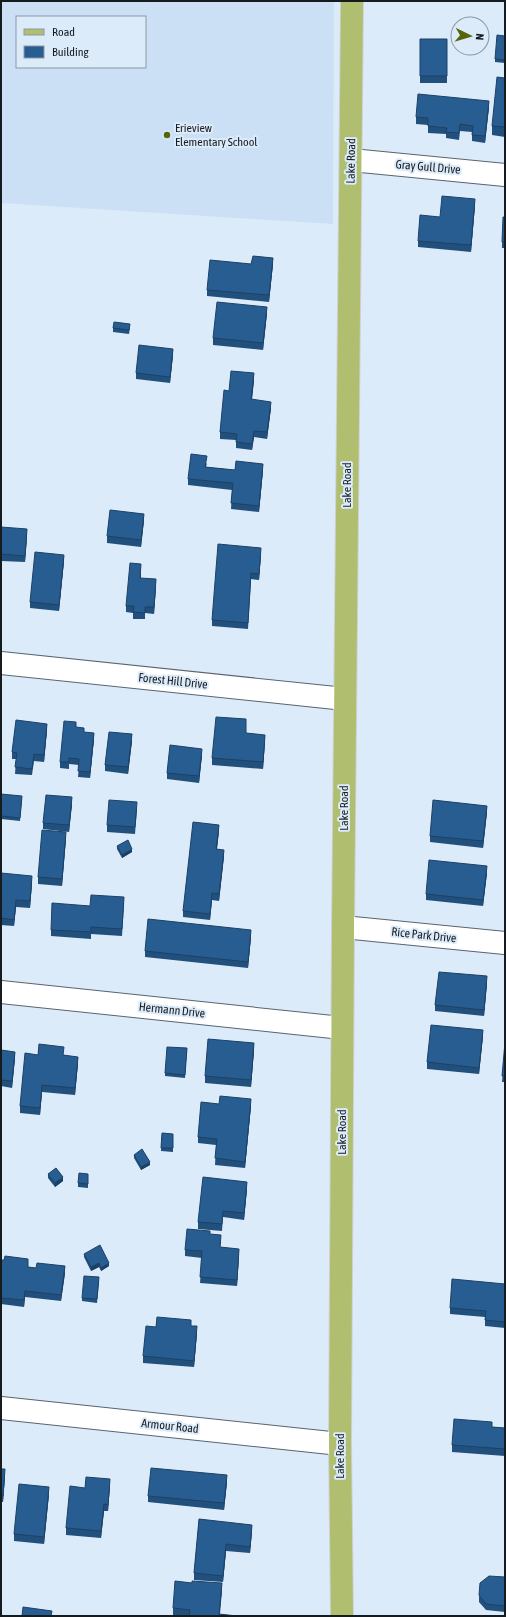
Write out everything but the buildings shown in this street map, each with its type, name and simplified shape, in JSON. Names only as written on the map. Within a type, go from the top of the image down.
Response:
[{"type":"main road","name":"Lake Road","points":[[342,1616],[340,1444],[342,1028],[352,1]]},
{"type":"street","name":"Gray Gull Drive","points":[[351,160],[505,175]]},
{"type":"street","name":"Forest Hill Drive","points":[[1,663],[345,699]]},
{"type":"street","name":"Rice Park Drive","points":[[343,927],[505,943]]},
{"type":"street","name":"Hermann Drive","points":[[1,992],[342,1028]]},
{"type":"street","name":"Armour Road","points":[[1,1408],[340,1444]]},
{"type":"shaded area","name":"Erieview Elementary School","points":[[1,1],[334,1],[333,224],[1,203]]},
{"type":"place","name":"Erieview Elementary School","points":[[167,135]]}]
